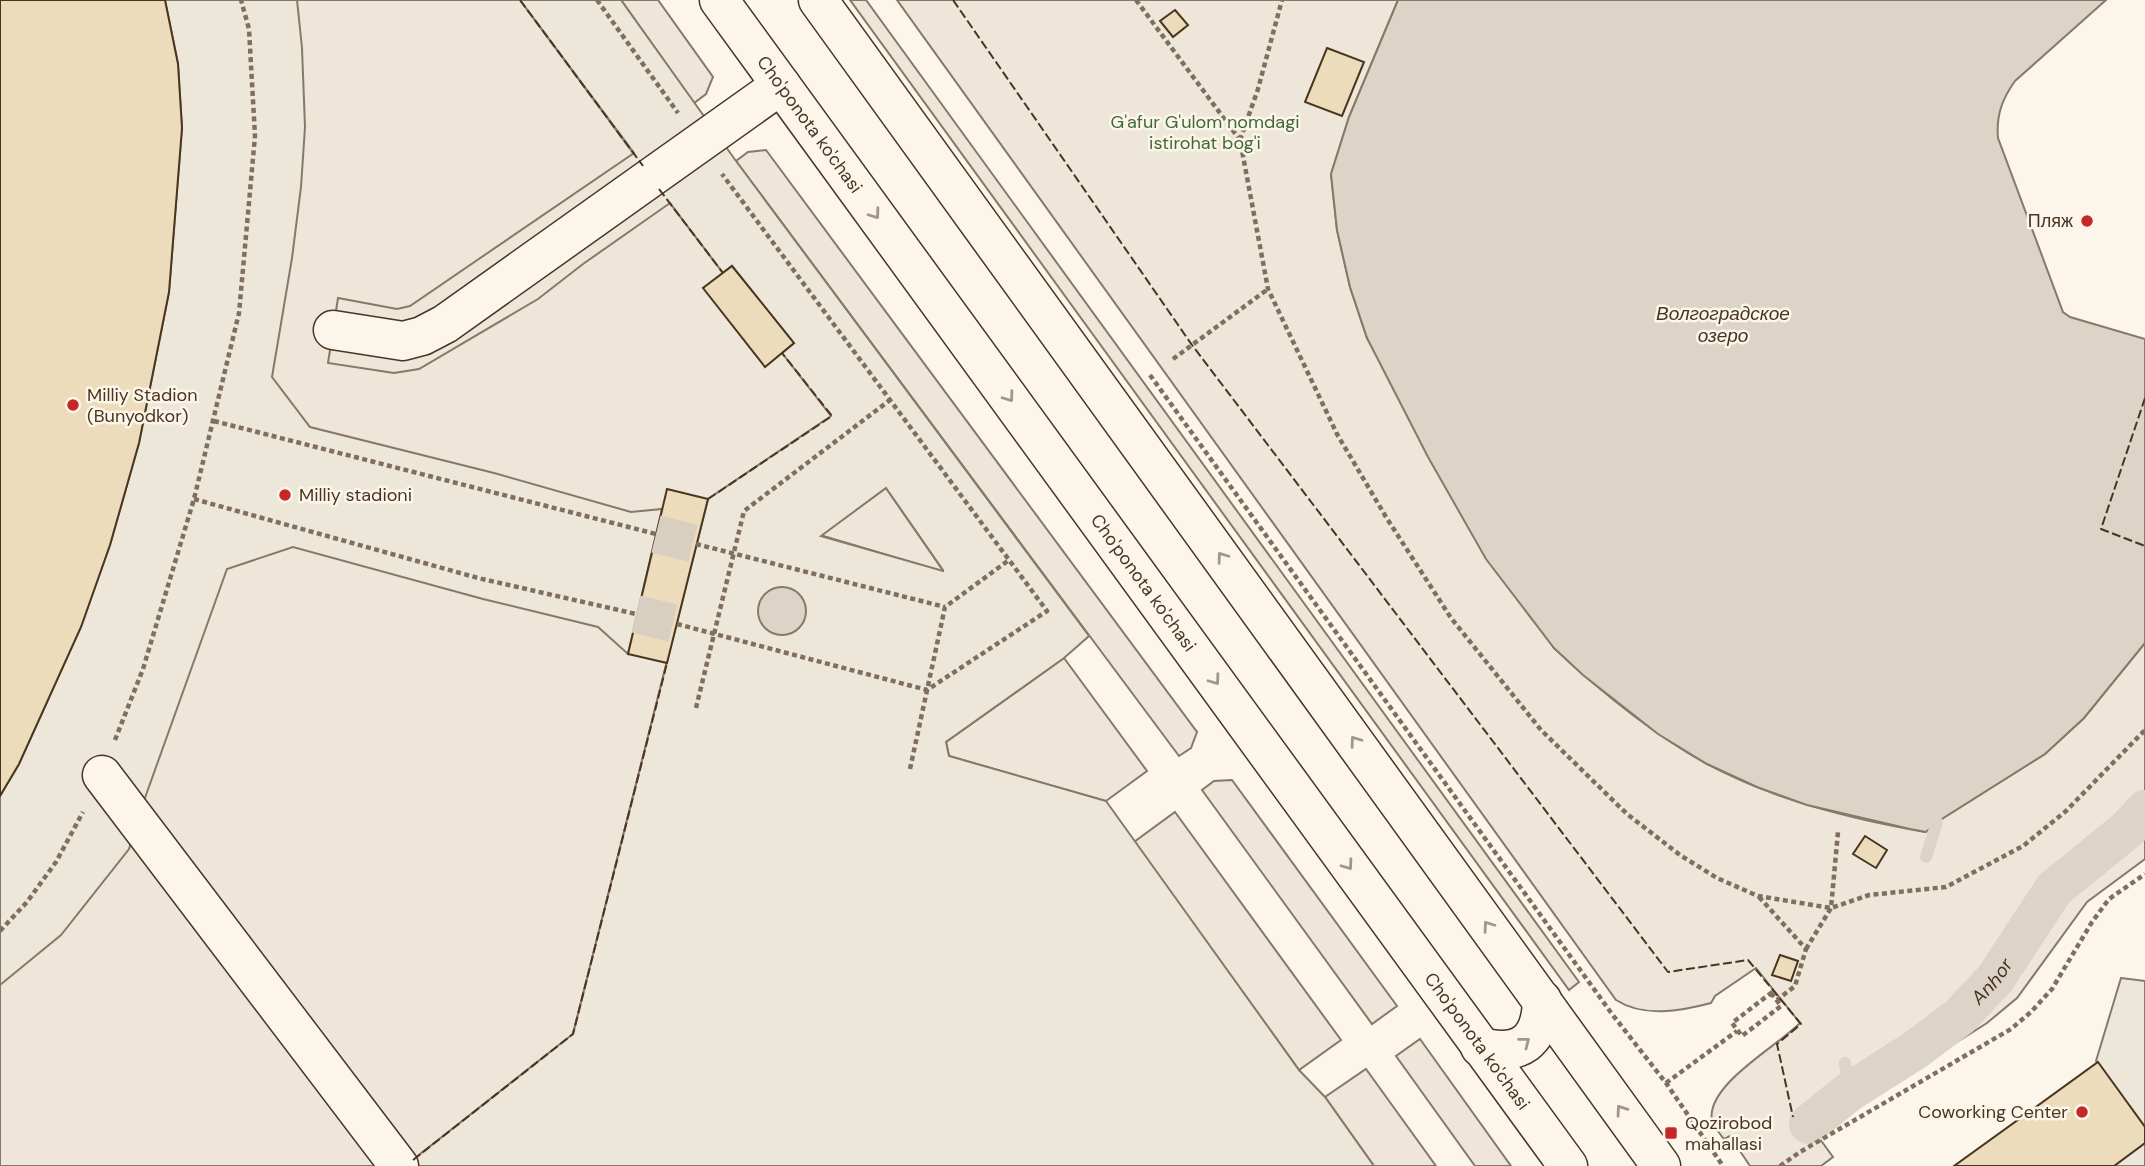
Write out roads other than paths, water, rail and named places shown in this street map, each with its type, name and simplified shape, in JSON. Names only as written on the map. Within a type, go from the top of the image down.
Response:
[{"type":"main road","name":"Cho'ponota ko'chasi","points":[[719,0],[1568,1166]]},
{"type":"main road","points":[[818,0],[1661,1166]]},
{"type":"main road","points":[[333,330],[397,341],[422,336],[445,324],[781,85]]},
{"type":"main road","points":[[102,775],[399,1166]]},
{"type":"main road","points":[[1480,1047],[1506,1051],[1527,1043],[1539,1026],[1542,1000]]},
{"type":"water","name":"Волгоградское озеро","points":[[1398,0],[2106,0],[2015,81],[2003,101],[1998,122],[1998,138],[2063,312],[2070,317],[2145,339],[2145,643],[2084,718],[2045,754],[1937,822],[1926,832],[1910,829],[1807,805],[1757,787],[1707,764],[1658,734],[1583,675],[1554,648],[1486,559],[1428,457],[1367,338],[1350,287],[1337,230],[1331,174],[1349,117]]},
{"type":"water","points":[[782,587],[799,594],[806,611],[799,628],[782,635],[765,628],[758,611],[765,594]]},
{"type":"waterway","name":"Anhor","points":[[1809,1124],[1849,1092],[1915,1050],[1959,1017],[1995,979],[2054,889],[2129,828],[2145,810]]},
{"type":"waterway","points":[[1926,857],[1937,822]]},
{"type":"waterway","points":[[1845,1063],[1849,1092]]},
{"type":"tunnel","points":[[656,534],[696,544]]},
{"type":"tunnel","points":[[636,614],[677,624]]},
{"type":"place","name":"Пляж","points":[[2087,221]]},
{"type":"place","name":"Milliy Stadion (Bunyodkor)","points":[[73,405]]},
{"type":"place","name":"Milliy stadioni","points":[[285,495]]},
{"type":"place","name":"Coworking Center","points":[[2082,1112]]},
{"type":"place","name":"Qozirobod mahallasi","points":[[1671,1133]]},
{"type":"park label","name":"G'afur G'ulom nomdagi istirohat bog'i","points":[[1205,132]]}]
